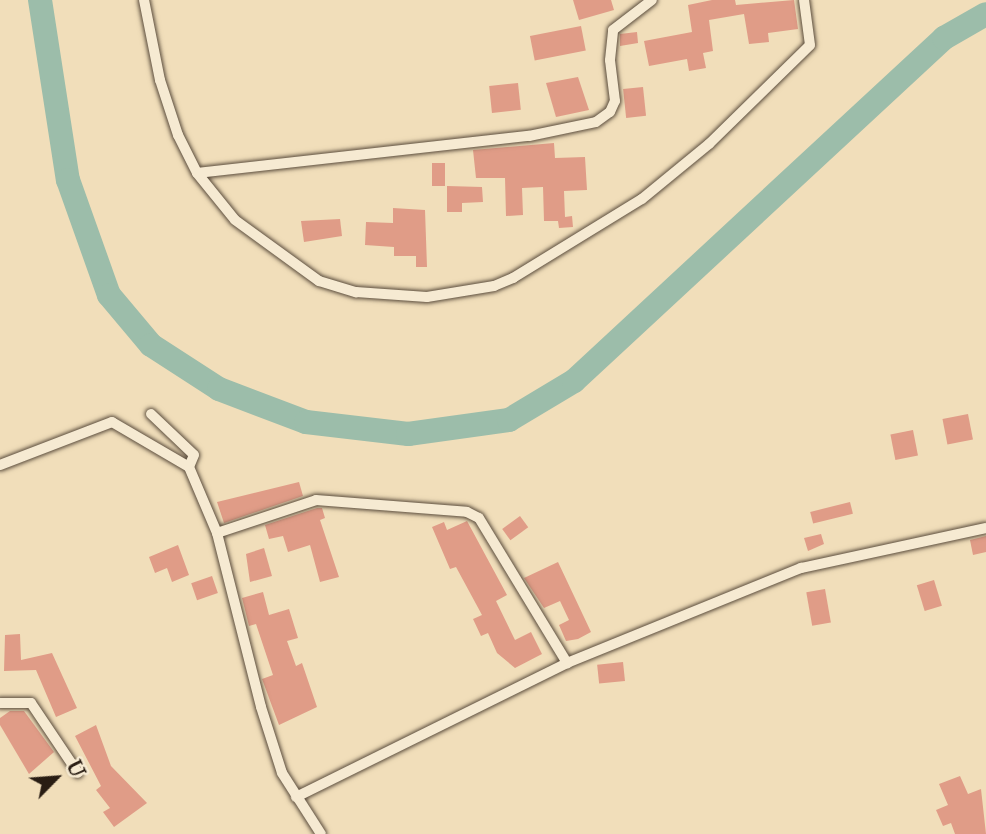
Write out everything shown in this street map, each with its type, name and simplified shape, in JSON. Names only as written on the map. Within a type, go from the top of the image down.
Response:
[{"type":"street","points":[[145,0],[169,111],[197,173],[235,220],[320,281],[356,292],[426,297],[494,286],[579,241],[709,144],[810,45],[804,0]]},
{"type":"street","points":[[197,173],[529,136],[596,121],[611,112],[615,101],[610,60],[613,30],[652,0]]},
{"type":"street","points":[[151,414],[194,455],[189,467]]},
{"type":"street","points":[[0,465],[112,422],[189,467],[217,533],[261,707],[282,773],[321,834]]},
{"type":"street","points":[[217,533],[316,500],[467,512],[479,518],[567,663]]},
{"type":"street","points":[[296,797],[567,663],[801,568],[986,528]]},
{"type":"street","points":[[0,704],[31,703],[78,773]]},
{"type":"building","points":[[573,0],[611,0],[614,10],[579,20]]},
{"type":"building","points":[[712,0],[735,0],[736,5],[794,0],[798,29],[768,33],[769,42],[749,44],[744,14],[709,20],[713,51],[703,53],[706,68],[689,71],[687,59],[649,66],[644,41],[692,32],[688,5]]},
{"type":"building","points":[[581,26],[586,51],[535,60],[530,36]]},
{"type":"building","points":[[637,32],[638,43],[620,46],[620,34]]},
{"type":"building","points":[[578,77],[589,110],[556,117],[546,83]]},
{"type":"building","points":[[518,83],[521,110],[492,113],[489,86]]},
{"type":"building","points":[[643,87],[646,116],[626,118],[623,89]]},
{"type":"building","points":[[554,143],[555,158],[585,157],[587,190],[564,191],[565,217],[572,216],[573,227],[559,228],[558,221],[544,221],[543,187],[522,188],[523,215],[506,216],[505,178],[476,178],[473,150]]},
{"type":"building","points":[[432,163],[445,163],[445,186],[432,186]]},
{"type":"building","points":[[447,186],[482,187],[483,202],[462,203],[462,212],[447,212]]},
{"type":"building","points":[[393,208],[425,210],[427,267],[416,267],[416,256],[394,256],[394,247],[365,245],[366,222],[393,223]]},
{"type":"building","points":[[340,219],[342,236],[304,242],[301,221]]},
{"type":"building","points":[[968,414],[973,440],[947,444],[942,419]]},
{"type":"building","points":[[913,430],[918,456],[895,460],[890,434]]},
{"type":"building","points":[[299,482],[303,496],[224,523],[217,502]]},
{"type":"building","points":[[850,502],[853,514],[813,524],[810,512]]},
{"type":"building","points":[[322,508],[325,518],[320,520],[339,577],[320,582],[310,545],[288,552],[283,536],[269,539],[265,525]]},
{"type":"building","points":[[520,516],[528,527],[510,540],[502,529]]},
{"type":"building","points":[[467,521],[507,595],[496,601],[515,640],[531,632],[542,654],[515,668],[497,653],[488,633],[481,636],[473,619],[482,615],[456,567],[450,569],[432,527],[444,522],[447,530]]},
{"type":"building","points":[[821,534],[824,544],[808,551],[804,538]]},
{"type":"building","points":[[986,536],[986,552],[973,555],[970,540]]},
{"type":"building","points":[[178,545],[189,575],[172,582],[167,568],[155,573],[149,557]]},
{"type":"building","points":[[264,548],[272,576],[250,582],[246,554]]},
{"type":"building","points":[[558,562],[591,632],[578,639],[566,641],[559,625],[569,620],[560,601],[544,608],[524,578]]},
{"type":"building","points":[[212,576],[218,593],[197,600],[191,583]]},
{"type":"building","points":[[934,580],[942,606],[925,611],[917,585]]},
{"type":"building","points":[[825,589],[831,622],[812,626],[806,592]]},
{"type":"building","points":[[263,592],[269,615],[289,609],[298,638],[287,641],[296,666],[302,663],[317,707],[279,725],[262,679],[273,675],[256,624],[249,626],[242,598]]},
{"type":"building","points":[[20,634],[21,660],[52,653],[77,708],[56,717],[36,670],[4,671],[5,635]]},
{"type":"building","points":[[623,662],[625,681],[599,684],[597,665]]},
{"type":"building","points":[[10,711],[24,711],[54,752],[29,774],[0,725],[0,718]]},
{"type":"building","points":[[96,725],[111,766],[147,803],[114,827],[103,812],[110,808],[96,790],[101,786],[75,736]]},
{"type":"building","points":[[960,776],[968,794],[981,789],[986,834],[955,834],[951,823],[943,826],[936,810],[948,805],[939,784]]},
{"type":"waterway","points":[[40,0],[68,180],[109,295],[151,345],[219,389],[306,422],[408,434],[509,420],[574,381],[944,38],[986,14]]}]
